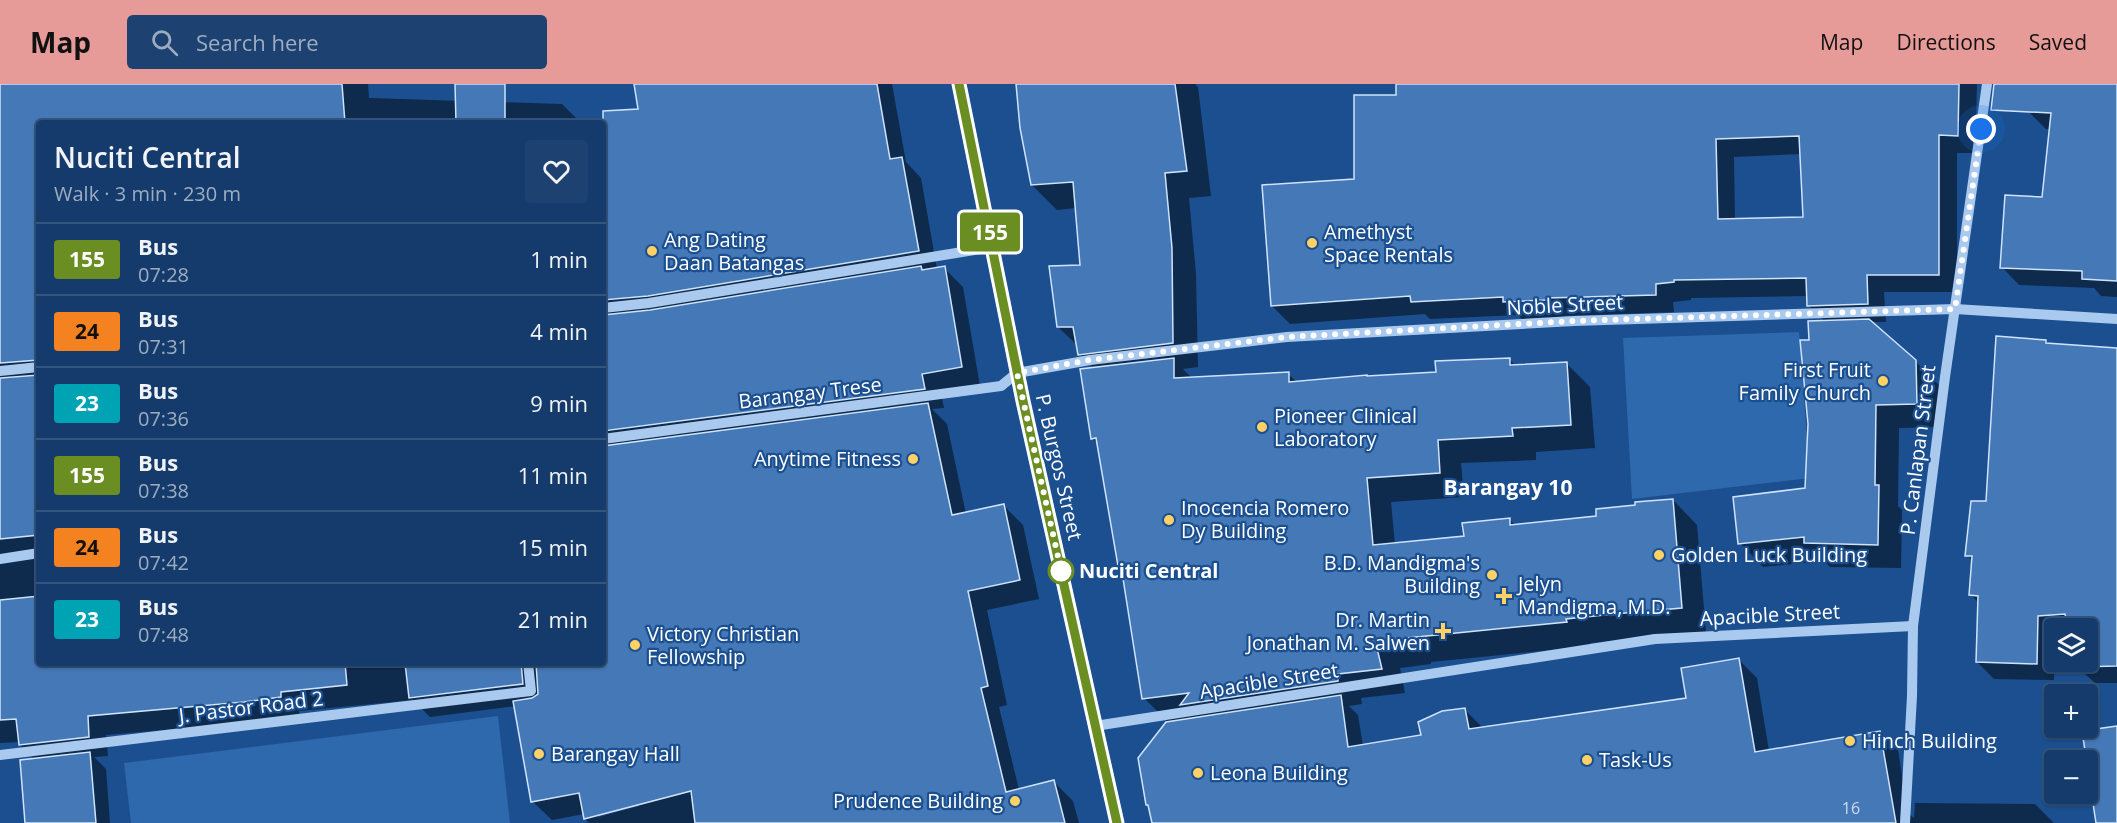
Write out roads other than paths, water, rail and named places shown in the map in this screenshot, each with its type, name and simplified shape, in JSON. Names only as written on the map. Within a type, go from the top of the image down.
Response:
[{"type":"main road","name":"P. Burgos Street","points":[[959,84],[1017,373],[1117,823]]},
{"type":"street","name":"P. Canlapan Street","points":[[1905,823],[1912,696],[1913,626],[1987,84]]},
{"type":"street","points":[[606,308],[649,303],[993,247]]},
{"type":"street","name":"Noble Street","points":[[1017,373],[1090,360],[1287,337],[1574,321],[1955,309],[2117,319]]},
{"type":"street","points":[[0,371],[36,367]]},
{"type":"street","name":"Barangay Trese","points":[[606,439],[1001,387],[1017,373]]},
{"type":"street","points":[[0,559],[36,553]]},
{"type":"street","name":"Apacible Street","points":[[1095,726],[1655,639],[1913,626]]},
{"type":"street","name":"J. Pastor Road 2","points":[[0,754],[531,691],[528,666]]},
{"type":"place","name":"Amethyst Space Rentals","points":[[1312,243]]},
{"type":"place","name":"Ang Dating Daan Batangas","points":[[652,251]]},
{"type":"place","name":"First Fruit Family Church","points":[[1883,381]]},
{"type":"place","name":"Pioneer Clinical Laboratory","points":[[1262,427]]},
{"type":"place","name":"Anytime Fitness","points":[[913,459]]},
{"type":"place","name":"Inocencia Romero Dy Building","points":[[1169,520]]},
{"type":"place","name":"Golden Luck Building","points":[[1659,555]]},
{"type":"place","name":"Nuciti Central","points":[[1061,571]]},
{"type":"place","name":"B.D. Mandigma's Building","points":[[1492,575]]},
{"type":"place","name":"Jelyn Mandigma, M.D.","points":[[1504,596]]},
{"type":"place","name":"Dr. Martin Jonathan M. Salwen","points":[[1443,631]]},
{"type":"place","name":"Victory Christian Fellowship","points":[[635,645]]},
{"type":"place","name":"Hinch Building","points":[[1850,741]]},
{"type":"place","name":"Barangay Hall","points":[[539,754]]},
{"type":"place","name":"Task-Us","points":[[1587,760]]},
{"type":"place","name":"Leona Building","points":[[1198,773]]},
{"type":"place","name":"Prudence Building","points":[[1015,801]]},
{"type":"district","name":"Barangay 10","points":[[1508,488]]}]
